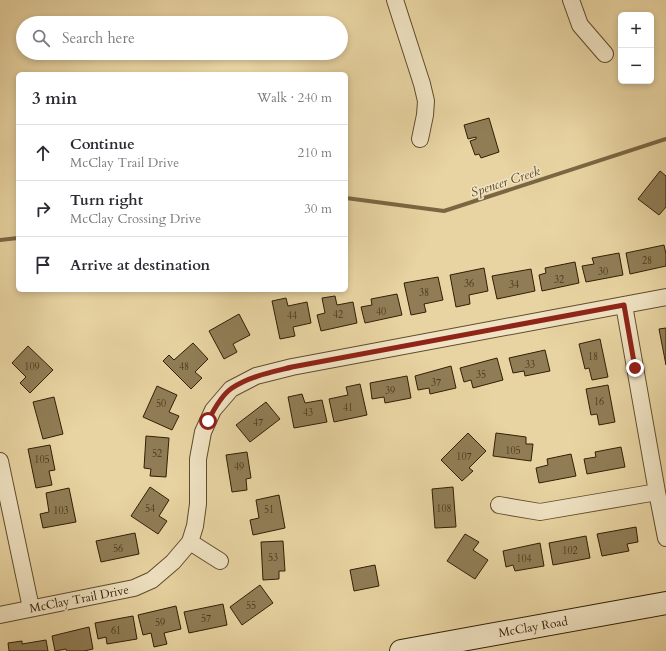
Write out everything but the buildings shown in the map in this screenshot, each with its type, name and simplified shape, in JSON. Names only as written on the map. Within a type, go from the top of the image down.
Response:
[{"type":"main road","name":"McClay Road","points":[[402,651],[666,603]]},
{"type":"street","points":[[395,0],[426,100],[425,115],[420,139]]},
{"type":"street","points":[[571,0],[580,25],[605,54]]},
{"type":"street","name":"McClay Trail Drive","points":[[0,615],[134,588],[152,580],[173,562],[190,542],[195,526],[198,504],[198,459],[203,432],[213,410],[231,389],[256,376],[292,367],[666,297]]},
{"type":"street","points":[[624,305],[666,538]]},
{"type":"street","points":[[0,461],[31,608]]},
{"type":"street","points":[[499,505],[540,512],[657,492]]},
{"type":"street","points":[[190,542],[220,561]]},
{"type":"waterway","name":"Spencer Creek","points":[[348,198],[444,211],[666,139]]},
{"type":"waterway","name":"Spencer Creek","points":[[0,240],[16,238]]},
{"type":"route","points":[[208,421],[213,410],[231,389],[256,376],[292,367],[457,335],[624,305],[635,368]]}]
